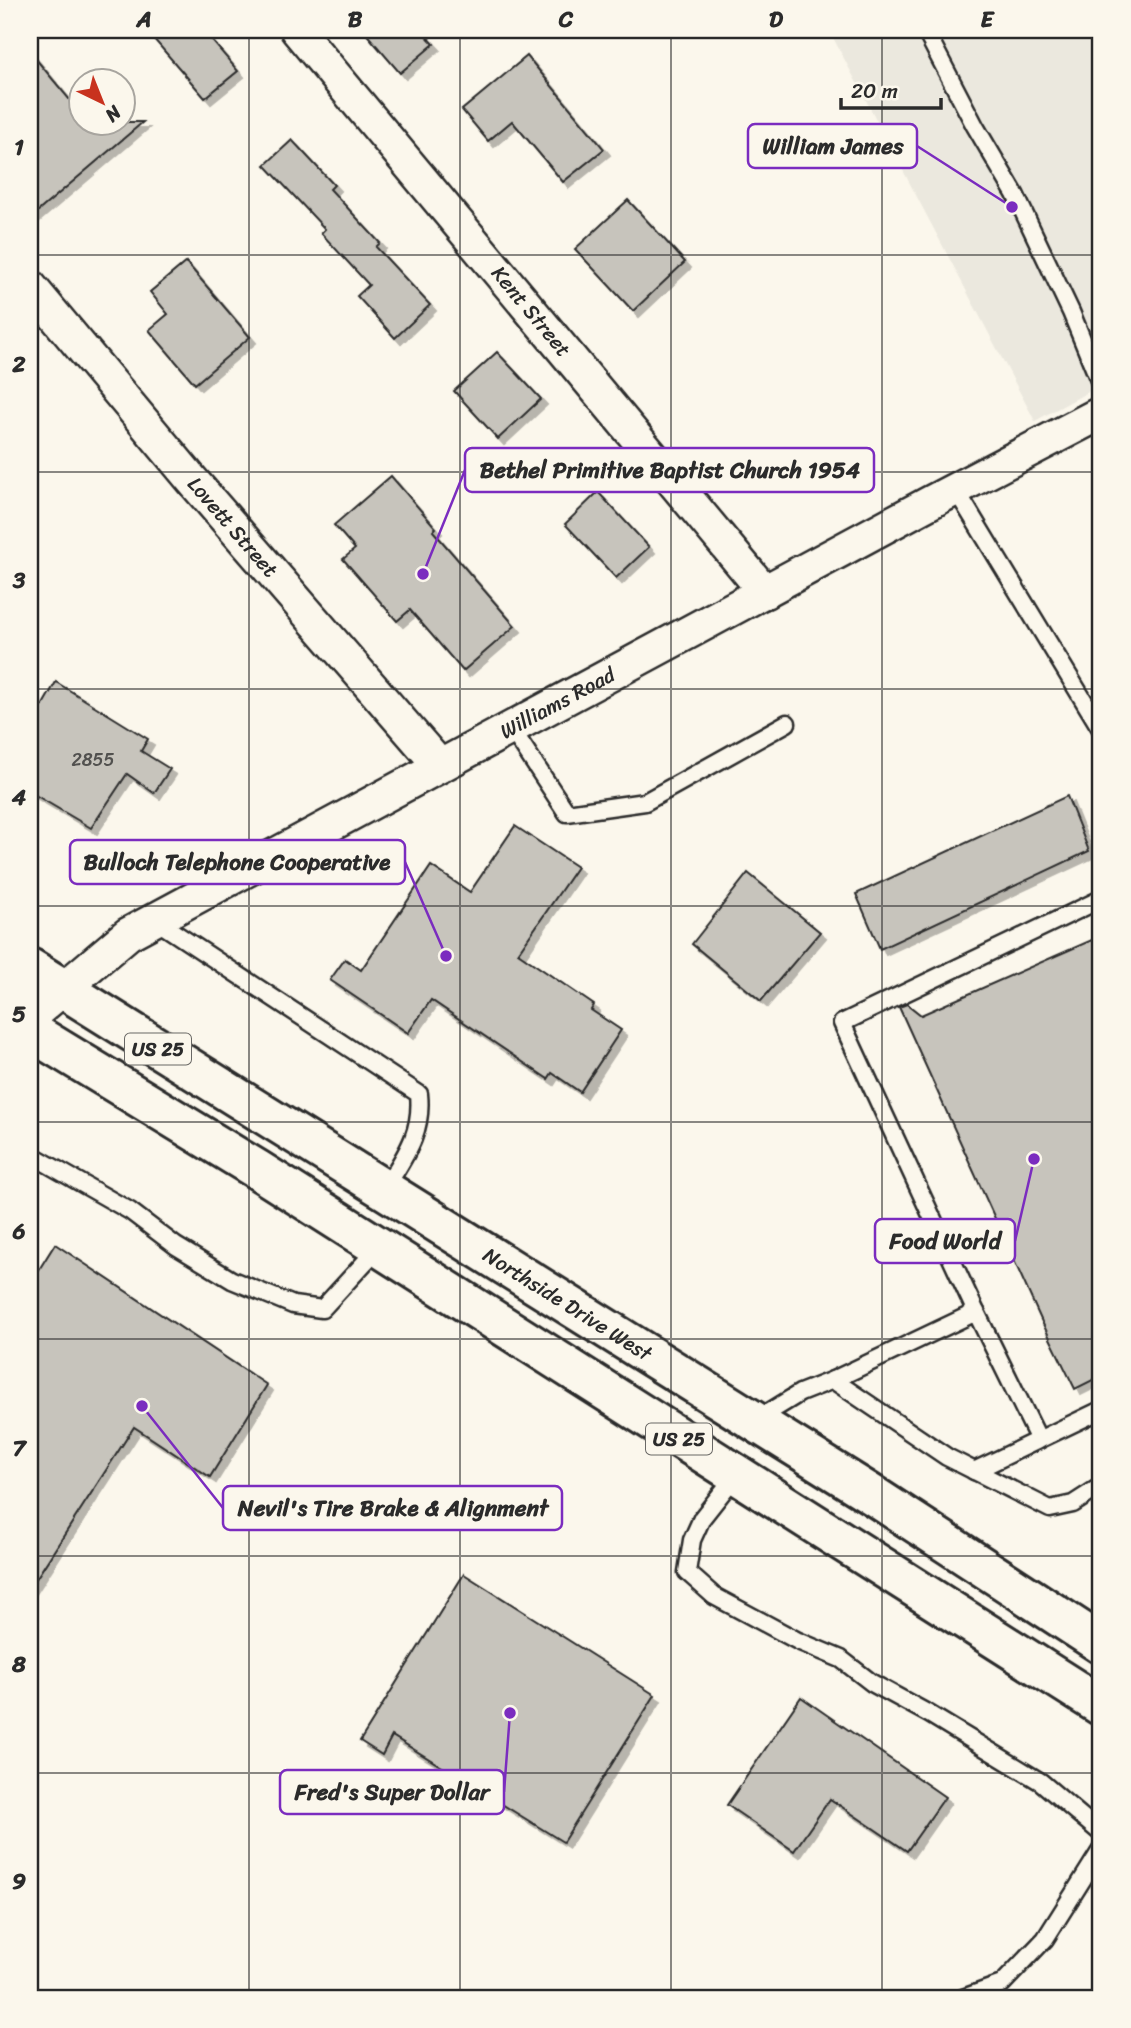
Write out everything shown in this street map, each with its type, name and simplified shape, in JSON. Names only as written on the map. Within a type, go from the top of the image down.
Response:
[{"type":"main road","name":"Northside Drive West","points":[[30,968],[874,1496],[1101,1644]]},
{"type":"main road","name":"US 25","points":[[30,1031],[258,1170],[1101,1706]]},
{"type":"street","name":"Kent Street","points":[[297,30],[765,592]]},
{"type":"street","name":"Lovett Street","points":[[30,286],[202,491],[440,766]]},
{"type":"street","name":"Williams Road","points":[[30,1017],[128,934],[1101,413]]},
{"type":"lane","points":[[925,30],[975,126],[1015,194],[1071,312],[1101,385]]},
{"type":"lane","points":[[956,489],[1101,729]]},
{"type":"lane","points":[[510,728],[567,813],[645,802],[787,723]]},
{"type":"lane","points":[[1039,1440],[842,1023],[1101,899]]},
{"type":"lane","points":[[155,920],[419,1094],[421,1113],[414,1140],[384,1190]]},
{"type":"lane","points":[[30,1154],[130,1211],[176,1245],[232,1280],[293,1305],[321,1309],[379,1247]]},
{"type":"lane","points":[[754,1421],[800,1393],[833,1380],[976,1311]]},
{"type":"lane","points":[[833,1380],[947,1457],[1050,1509],[1073,1504],[1101,1486]]},
{"type":"lane","points":[[974,1471],[1101,1410]]},
{"type":"lane","points":[[736,1475],[702,1518],[692,1540],[687,1572],[715,1596],[798,1641],[841,1659],[872,1683],[1041,1782],[1101,1833]]},
{"type":"lane","points":[[963,1998],[1002,1984],[1045,1939],[1101,1850]]},
{"type":"shaded area","points":[[829,30],[1101,30],[1101,385],[1035,421]]},
{"type":"building","points":[[146,30],[203,30],[238,71],[205,98]]},
{"type":"building","points":[[363,30],[421,30],[434,44],[400,73]]},
{"type":"building","points":[[30,52],[66,95],[66,136],[127,136],[30,218]]},
{"type":"building","points":[[527,56],[604,149],[563,182],[512,121],[488,141],[462,110]]},
{"type":"building","points":[[292,140],[334,185],[330,189],[380,243],[376,247],[430,305],[395,338],[357,296],[369,285],[321,233],[325,229],[265,165]]},
{"type":"building","points":[[628,200],[685,262],[633,311],[575,249]]},
{"type":"building","points":[[186,262],[250,337],[195,384],[149,330],[168,314],[150,292]]},
{"type":"building","points":[[497,352],[541,399],[498,439],[454,391]]},
{"type":"building","points":[[391,476],[436,528],[433,531],[515,626],[463,671],[410,610],[397,621],[343,559],[355,549],[334,525]]},
{"type":"building","points":[[598,492],[649,547],[616,578],[565,524]]},
{"type":"building","points":[[56,682],[148,739],[141,751],[170,769],[154,793],[127,774],[91,828],[30,792],[30,727]]},
{"type":"building","points":[[1067,796],[1089,851],[880,949],[856,894]]},
{"type":"building","points":[[515,826],[577,867],[518,953],[594,1005],[591,1010],[621,1030],[580,1092],[552,1073],[548,1079],[431,1000],[408,1033],[330,980],[345,959],[361,970],[431,866],[470,892]]},
{"type":"building","points":[[748,873],[820,932],[761,1001],[692,944]]},
{"type":"building","points":[[1101,936],[1101,1376],[1075,1389],[899,1007],[907,1004],[921,1015]]},
{"type":"building","points":[[55,1244],[267,1385],[210,1477],[134,1427],[30,1588],[30,1284]]},
{"type":"building","points":[[464,1574],[655,1695],[563,1842],[392,1736],[382,1755],[360,1741]]},
{"type":"building","points":[[801,1697],[945,1797],[907,1851],[830,1799],[794,1851],[727,1805]]},
{"type":"place","name":"William James","points":[[1012,207]]},
{"type":"place","name":"Bethel Primitive Baptist Church 1954","points":[[423,574]]},
{"type":"place","name":"Bulloch Telephone Cooperative","points":[[446,956]]},
{"type":"place","name":"Food World","points":[[1034,1159]]},
{"type":"place","name":"Nevil's Tire Brake & Alignment","points":[[142,1406]]},
{"type":"place","name":"Fred's Super Dollar","points":[[510,1713]]}]
